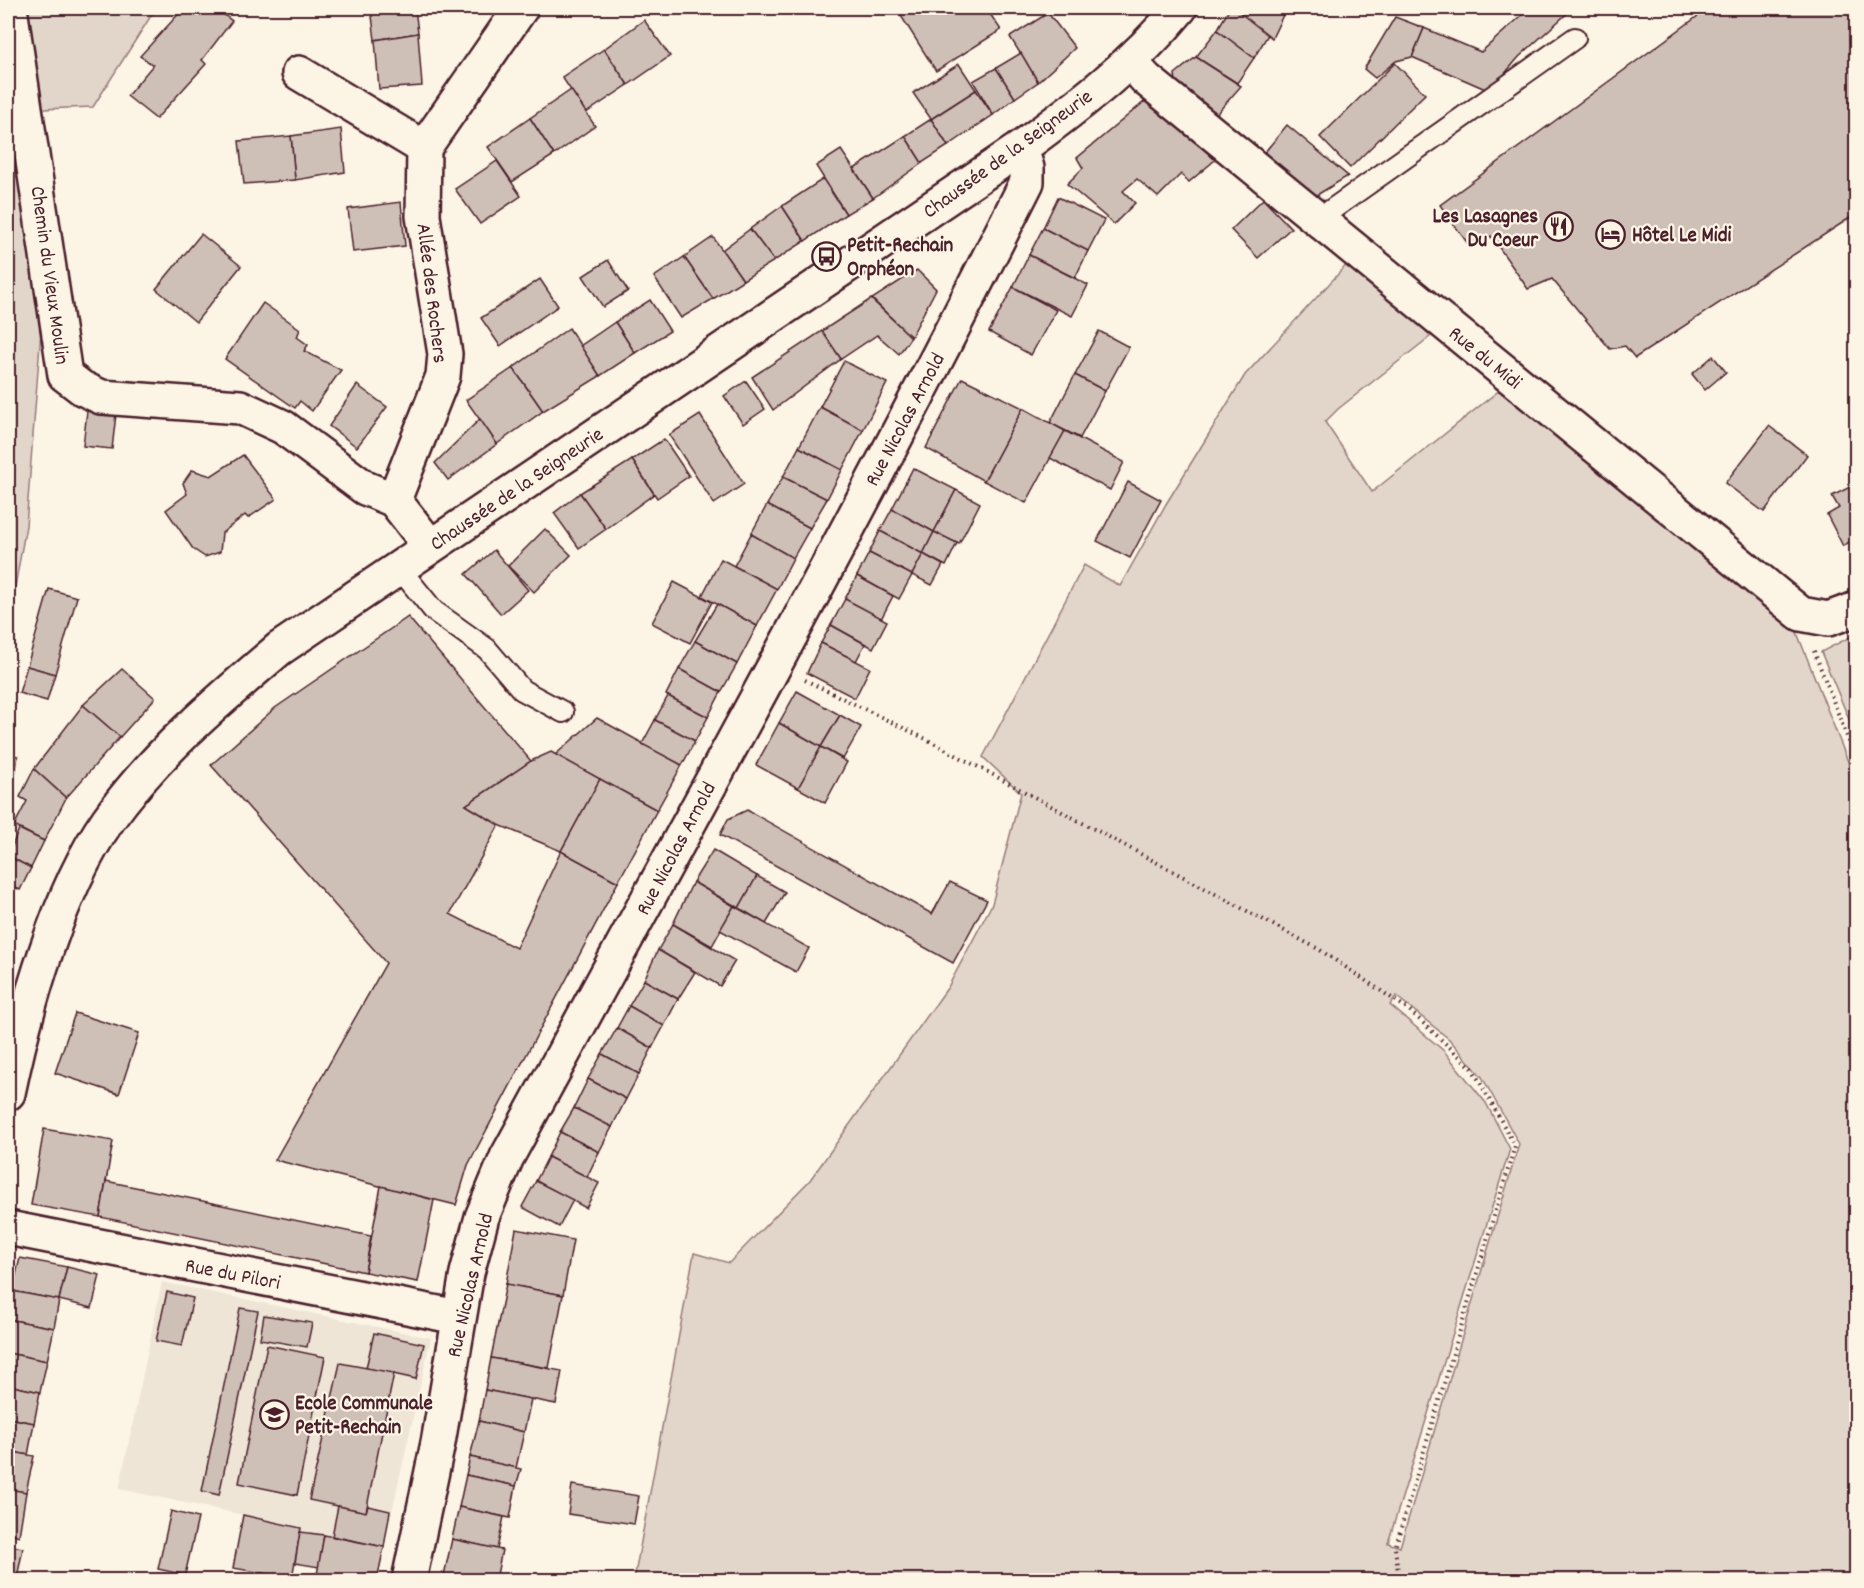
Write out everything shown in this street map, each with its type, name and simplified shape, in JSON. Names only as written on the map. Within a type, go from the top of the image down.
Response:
[{"type":"street","name":"Chemin du Vieux Moulin","points":[[10,8],[65,375],[82,388],[101,397],[240,407],[283,427],[365,488],[394,500],[430,546]]},
{"type":"street","points":[[299,73],[424,148],[521,8]]},
{"type":"street","name":"Chaussée de la Seigneurie","points":[[8,1093],[20,1038],[55,928],[82,867],[107,821],[136,784],[236,686],[279,649],[1021,148],[1130,61],[1180,8]]},
{"type":"street","name":"Rue du Midi","points":[[1130,61],[1146,79],[1317,220],[1801,614]]},
{"type":"street","name":"Allée des Rochers","points":[[394,500],[443,376],[445,354],[423,216],[424,148]]},
{"type":"street","name":"Rue Nicolas Arnold","points":[[409,1581],[438,1443],[458,1317],[482,1217],[507,1157],[774,665],[1027,182],[1028,168],[1021,148]]},
{"type":"street","points":[[1801,614],[1828,619],[1857,609]]},
{"type":"street","name":"Rue du Pilori","points":[[8,1228],[458,1317]]},
{"type":"lane","points":[[1317,220],[1575,38]]},
{"type":"lane","points":[[399,568],[434,611],[488,649],[522,690],[563,712]]},
{"type":"path","points":[[1801,614],[1828,693],[1857,760]]},
{"type":"path","points":[[774,665],[926,739],[1320,950],[1408,1009],[1472,1068],[1515,1146],[1395,1548],[1400,1581]]},
{"type":"shaded area","points":[[8,8],[156,8],[93,107],[17,110],[45,279],[26,526],[8,625]]},
{"type":"shaded area","points":[[1352,259],[1431,336],[1338,409],[1325,422],[1372,492],[1501,389],[1790,615],[1856,782],[1856,1580],[634,1580],[694,1253],[729,1263],[810,1180],[948,987],[992,904],[1021,793],[983,757],[1084,565],[1120,586],[1166,504],[1245,375]],"holes":[[[1396,996],[1449,1039],[1482,1077],[1519,1144],[1400,1547],[1388,1543],[1510,1149],[1486,1103],[1444,1051],[1390,1005]]]},
{"type":"shaded area","points":[[1856,634],[1856,736],[1821,652]]},
{"type":"shaded area","name":"Ecole Communale Petit-Rechain","points":[[162,1282],[431,1338],[384,1547],[300,1532],[301,1527],[119,1489]]},
{"type":"building","points":[[184,8],[215,8],[232,21],[202,60],[206,64],[156,119],[127,96],[153,65],[140,56]]},
{"type":"building","points":[[371,8],[415,8],[418,33],[375,40]]},
{"type":"building","points":[[896,8],[986,8],[1001,30],[936,71]]},
{"type":"building","points":[[1230,8],[1234,8],[1269,33],[1254,58],[1217,30]]},
{"type":"building","points":[[1234,8],[1277,8],[1285,11],[1272,38]]},
{"type":"building","points":[[1530,8],[1573,8],[1519,57],[1490,91],[1412,57],[1424,28],[1481,52]]},
{"type":"building","points":[[1709,8],[1856,8],[1856,214],[1635,358],[1625,346],[1610,349],[1552,279],[1528,289],[1491,236],[1471,248],[1440,205]]},
{"type":"building","points":[[1048,13],[1075,48],[1038,82],[1010,37]]},
{"type":"building","points":[[1395,17],[1424,28],[1412,57],[1396,61],[1375,78],[1364,69]]},
{"type":"building","points":[[644,20],[670,56],[628,85],[604,49]]},
{"type":"building","points":[[1217,30],[1254,58],[1237,83],[1196,57]]},
{"type":"building","points":[[418,33],[422,86],[379,89],[375,40]]},
{"type":"building","points":[[604,49],[628,85],[586,113],[562,77]]},
{"type":"building","points":[[1021,53],[1038,82],[1015,98],[996,68]]},
{"type":"building","points":[[1196,57],[1241,86],[1212,119],[1177,88],[1175,74]]},
{"type":"building","points":[[1395,63],[1425,94],[1350,168],[1320,137]]},
{"type":"building","points":[[959,64],[976,90],[931,119],[913,93]]},
{"type":"building","points":[[996,68],[1015,98],[993,115],[973,81]]},
{"type":"building","points":[[571,90],[595,126],[554,155],[530,118]]},
{"type":"building","points":[[976,90],[993,115],[948,146],[931,119]]},
{"type":"building","points":[[1150,97],[1215,160],[1189,182],[1181,174],[1158,197],[1137,179],[1123,191],[1135,203],[1114,224],[1067,184],[1083,168],[1077,158]]},
{"type":"building","points":[[530,118],[554,155],[512,182],[488,147]]},
{"type":"building","points":[[931,119],[948,146],[922,163],[905,136]]},
{"type":"building","points":[[1287,125],[1348,176],[1312,198],[1260,158]]},
{"type":"building","points":[[341,129],[345,172],[295,180],[291,136]]},
{"type":"building","points":[[291,136],[295,180],[244,184],[239,141]]},
{"type":"building","points":[[905,136],[922,163],[873,198],[854,169]]},
{"type":"building","points":[[841,150],[873,198],[846,214],[816,166]]},
{"type":"building","points":[[497,161],[521,196],[480,224],[455,189]]},
{"type":"building","points":[[823,179],[846,214],[805,241],[782,206]]},
{"type":"building","points":[[1058,197],[1104,220],[1088,251],[1043,228]]},
{"type":"building","points":[[1263,199],[1291,228],[1258,258],[1231,230]]},
{"type":"building","points":[[401,202],[405,246],[353,252],[348,209]]},
{"type":"building","points":[[782,206],[805,241],[774,261],[750,229]]},
{"type":"building","points":[[1043,228],[1088,251],[1075,278],[1029,255]]},
{"type":"building","points":[[750,229],[774,261],[743,280],[722,250]]},
{"type":"building","points":[[201,234],[241,266],[196,322],[156,289]]},
{"type":"building","points":[[713,237],[743,280],[713,299],[684,257]]},
{"type":"building","points":[[1029,255],[1088,285],[1072,316],[1013,287]]},
{"type":"building","points":[[684,257],[713,299],[681,318],[654,277]]},
{"type":"building","points":[[608,260],[628,291],[603,307],[583,276]]},
{"type":"building","points":[[917,270],[936,289],[911,337],[872,299]]},
{"type":"building","points":[[540,279],[558,306],[500,346],[481,318]]},
{"type":"building","points":[[1013,287],[1056,310],[1031,355],[989,332]]},
{"type":"building","points":[[871,299],[911,337],[899,354],[877,335],[841,359],[822,331]]},
{"type":"building","points":[[650,300],[670,331],[635,353],[615,322]]},
{"type":"building","points":[[263,303],[300,329],[297,337],[308,345],[304,351],[341,370],[312,411],[300,401],[295,408],[225,359]]},
{"type":"building","points":[[615,322],[635,353],[600,376],[580,346]]},
{"type":"building","points":[[569,328],[600,376],[543,411],[513,368]]},
{"type":"building","points":[[822,331],[841,359],[773,410],[752,377]]},
{"type":"building","points":[[1099,331],[1129,347],[1105,391],[1075,375]]},
{"type":"building","points":[[1713,356],[1726,372],[1705,390],[1692,374]]},
{"type":"building","points":[[844,361],[887,383],[863,430],[820,407]]},
{"type":"building","points":[[513,368],[543,411],[497,444],[466,400]]},
{"type":"building","points":[[1075,375],[1105,391],[1080,438],[1050,423]]},
{"type":"building","points":[[962,378],[1023,408],[984,481],[926,448]]},
{"type":"building","points":[[746,381],[765,409],[743,424],[724,396]]},
{"type":"building","points":[[357,385],[387,407],[357,447],[329,426]]},
{"type":"building","points":[[820,407],[863,430],[842,470],[799,447]]},
{"type":"building","points":[[1023,408],[1065,431],[1026,503],[984,481]]},
{"type":"building","points":[[87,411],[116,414],[112,449],[83,446]]},
{"type":"building","points":[[700,415],[744,484],[714,504],[669,435]]},
{"type":"building","points":[[480,419],[497,444],[448,480],[435,463]]},
{"type":"building","points":[[1769,426],[1807,455],[1764,512],[1725,483]]},
{"type":"building","points":[[1065,431],[1124,462],[1110,490],[1050,458]]},
{"type":"building","points":[[664,439],[689,476],[657,498],[632,460]]},
{"type":"building","points":[[799,447],[842,470],[827,499],[783,477]]},
{"type":"building","points":[[243,455],[276,499],[248,518],[245,515],[222,533],[220,552],[205,557],[193,549],[166,510],[187,494],[183,483],[192,470],[211,476]]},
{"type":"building","points":[[632,460],[654,494],[606,529],[580,493]]},
{"type":"building","points":[[913,468],[956,490],[934,532],[892,509]]},
{"type":"building","points":[[783,477],[827,499],[810,528],[767,505]]},
{"type":"building","points":[[1128,482],[1161,500],[1130,558],[1097,541]]},
{"type":"building","points":[[1856,484],[1856,538],[1843,546],[1827,515],[1839,508],[1832,496]]},
{"type":"building","points":[[956,490],[980,503],[959,544],[934,532]]},
{"type":"building","points":[[580,493],[606,529],[579,548],[554,513]]},
{"type":"building","points":[[767,505],[810,528],[793,558],[751,534]]},
{"type":"building","points":[[892,509],[934,532],[923,554],[880,531]]},
{"type":"building","points":[[545,529],[571,555],[534,592],[508,566]]},
{"type":"building","points":[[880,531],[923,554],[912,575],[869,553]]},
{"type":"building","points":[[934,532],[957,543],[946,566],[923,554]]},
{"type":"building","points":[[751,534],[793,558],[777,589],[734,566]]},
{"type":"building","points":[[494,550],[528,590],[501,614],[466,574]]},
{"type":"building","points":[[869,553],[912,575],[899,599],[857,576]]},
{"type":"building","points":[[923,554],[943,565],[932,585],[912,575]]},
{"type":"building","points":[[721,559],[777,589],[757,626],[702,596]]},
{"type":"building","points":[[857,576],[893,596],[881,619],[845,599]]},
{"type":"building","points":[[674,582],[712,602],[690,643],[652,623]]},
{"type":"building","points":[[49,589],[77,597],[55,674],[27,666]]},
{"type":"building","points":[[845,599],[887,621],[873,648],[831,625]]},
{"type":"building","points":[[717,604],[757,626],[737,664],[695,641]]},
{"type":"building","points":[[408,617],[531,761],[466,805],[499,825],[450,914],[516,948],[561,851],[618,882],[468,1165],[456,1205],[275,1160],[386,963],[211,765],[275,708]]},
{"type":"building","points":[[831,625],[865,644],[856,661],[821,643]]},
{"type":"building","points":[[695,641],[737,664],[721,692],[679,669]]},
{"type":"building","points":[[821,643],[870,668],[855,698],[807,673]]},
{"type":"building","points":[[27,666],[55,674],[47,701],[19,693]]},
{"type":"building","points":[[122,669],[155,698],[120,737],[83,705]]},
{"type":"building","points":[[679,669],[721,692],[708,717],[666,695]]},
{"type":"building","points":[[797,691],[840,715],[821,747],[779,723]]},
{"type":"building","points":[[668,696],[708,717],[695,741],[655,720]]},
{"type":"building","points":[[83,705],[120,737],[66,798],[34,769]]},
{"type":"building","points":[[840,715],[861,727],[843,759],[821,747]]},
{"type":"building","points":[[597,718],[682,765],[657,810],[555,755]]},
{"type":"building","points":[[655,720],[695,741],[682,765],[642,744]]},
{"type":"building","points":[[779,723],[821,747],[798,788],[756,765]]},
{"type":"building","points":[[821,747],[847,762],[825,803],[798,788]]},
{"type":"building","points":[[551,752],[600,779],[561,851],[499,825],[466,805],[531,761]]},
{"type":"building","points":[[8,754],[18,756],[13,788],[8,787]]},
{"type":"building","points":[[34,769],[66,798],[44,841],[14,826],[27,801],[20,797]]},
{"type":"building","points":[[600,779],[657,810],[618,882],[561,851]]},
{"type":"building","points":[[747,810],[932,914],[950,882],[987,900],[953,963],[720,835],[728,819]]},
{"type":"building","points":[[19,829],[44,841],[31,868],[8,856]]},
{"type":"building","points":[[713,850],[757,876],[739,908],[693,882]]},
{"type":"building","points":[[8,856],[31,868],[20,890],[8,884]]},
{"type":"building","points":[[757,876],[785,892],[766,924],[739,908]]},
{"type":"building","points":[[693,882],[734,906],[712,946],[673,924]]},
{"type":"building","points":[[734,906],[809,948],[796,972],[720,930]]},
{"type":"building","points":[[673,924],[735,961],[720,986],[658,950]]},
{"type":"building","points":[[658,950],[695,972],[678,999],[644,980]]},
{"type":"building","points":[[644,980],[678,999],[664,1026],[629,1006]]},
{"type":"building","points":[[629,1006],[664,1026],[652,1048],[617,1028]]},
{"type":"building","points":[[75,1013],[139,1033],[119,1094],[55,1073]]},
{"type":"building","points":[[617,1028],[652,1048],[639,1074],[602,1054]]},
{"type":"building","points":[[602,1054],[639,1074],[626,1099],[588,1079]]},
{"type":"building","points":[[588,1079],[626,1099],[612,1127],[574,1108]]},
{"type":"building","points":[[574,1108],[612,1127],[599,1152],[560,1132]]},
{"type":"building","points":[[44,1129],[113,1141],[100,1217],[31,1205]]},
{"type":"building","points":[[560,1132],[599,1152],[587,1177],[548,1157]]},
{"type":"building","points":[[548,1157],[599,1183],[586,1208],[536,1181]]},
{"type":"building","points":[[106,1181],[371,1236],[365,1272],[100,1217]]},
{"type":"building","points":[[536,1181],[573,1200],[559,1227],[522,1207]]},
{"type":"building","points":[[381,1186],[434,1200],[418,1282],[365,1272]]},
{"type":"building","points":[[516,1229],[573,1240],[563,1295],[506,1284]]},
{"type":"building","points":[[20,1258],[67,1267],[59,1300],[12,1291]]},
{"type":"building","points":[[67,1267],[100,1275],[92,1308],[59,1300]]},
{"type":"building","points":[[506,1284],[563,1295],[549,1368],[491,1358]]},
{"type":"building","points":[[12,1291],[59,1300],[54,1328],[8,1319]]},
{"type":"building","points":[[167,1292],[193,1298],[182,1346],[156,1341]]},
{"type":"building","points":[[240,1308],[258,1311],[219,1495],[202,1491]]},
{"type":"building","points":[[264,1315],[312,1323],[307,1347],[260,1339]]},
{"type":"building","points":[[8,1319],[54,1328],[47,1361],[8,1353]]},
{"type":"building","points":[[374,1333],[424,1344],[416,1379],[366,1368]]},
{"type":"building","points":[[267,1345],[325,1357],[297,1495],[239,1483]]},
{"type":"building","points":[[8,1353],[47,1361],[40,1392],[8,1385]]},
{"type":"building","points":[[491,1358],[562,1371],[556,1404],[485,1390]]},
{"type":"building","points":[[340,1363],[394,1373],[366,1512],[309,1500]]},
{"type":"building","points":[[8,1385],[40,1392],[34,1423],[8,1418]]},
{"type":"building","points":[[485,1390],[531,1399],[524,1432],[479,1421]]},
{"type":"building","points":[[8,1418],[34,1423],[28,1455],[8,1451]]},
{"type":"building","points":[[479,1421],[524,1432],[516,1468],[470,1457]]},
{"type":"building","points":[[8,1451],[34,1456],[26,1492],[8,1489]]},
{"type":"building","points":[[470,1457],[521,1469],[516,1486],[466,1475]]},
{"type":"building","points":[[466,1475],[516,1486],[510,1518],[459,1507]]},
{"type":"building","points":[[572,1485],[639,1496],[634,1524],[568,1514]]},
{"type":"building","points":[[8,1489],[26,1492],[19,1536],[8,1532]]},
{"type":"building","points":[[338,1506],[366,1512],[368,1506],[390,1511],[384,1547],[332,1536]]},
{"type":"building","points":[[459,1507],[504,1517],[497,1549],[452,1539]]},
{"type":"building","points":[[171,1511],[198,1518],[185,1575],[158,1569]]},
{"type":"building","points":[[243,1515],[301,1528],[292,1578],[233,1568]]},
{"type":"building","points":[[300,1532],[324,1535],[319,1567],[295,1563]]},
{"type":"building","points":[[324,1535],[384,1547],[377,1580],[316,1580]]},
{"type":"building","points":[[452,1539],[502,1550],[496,1580],[443,1580]]},
{"type":"building","points":[[8,1545],[23,1548],[17,1578],[8,1576]]},
{"type":"place","name":"Les Lasagnes Du Coeur","points":[[1559,227]]},
{"type":"place","name":"Hôtel Le Midi","points":[[1611,234]]},
{"type":"place","name":"Petit-Rechain Orphéon","points":[[826,256]]},
{"type":"place","name":"Ecole Communale Petit-Rechain","points":[[274,1414]]}]
